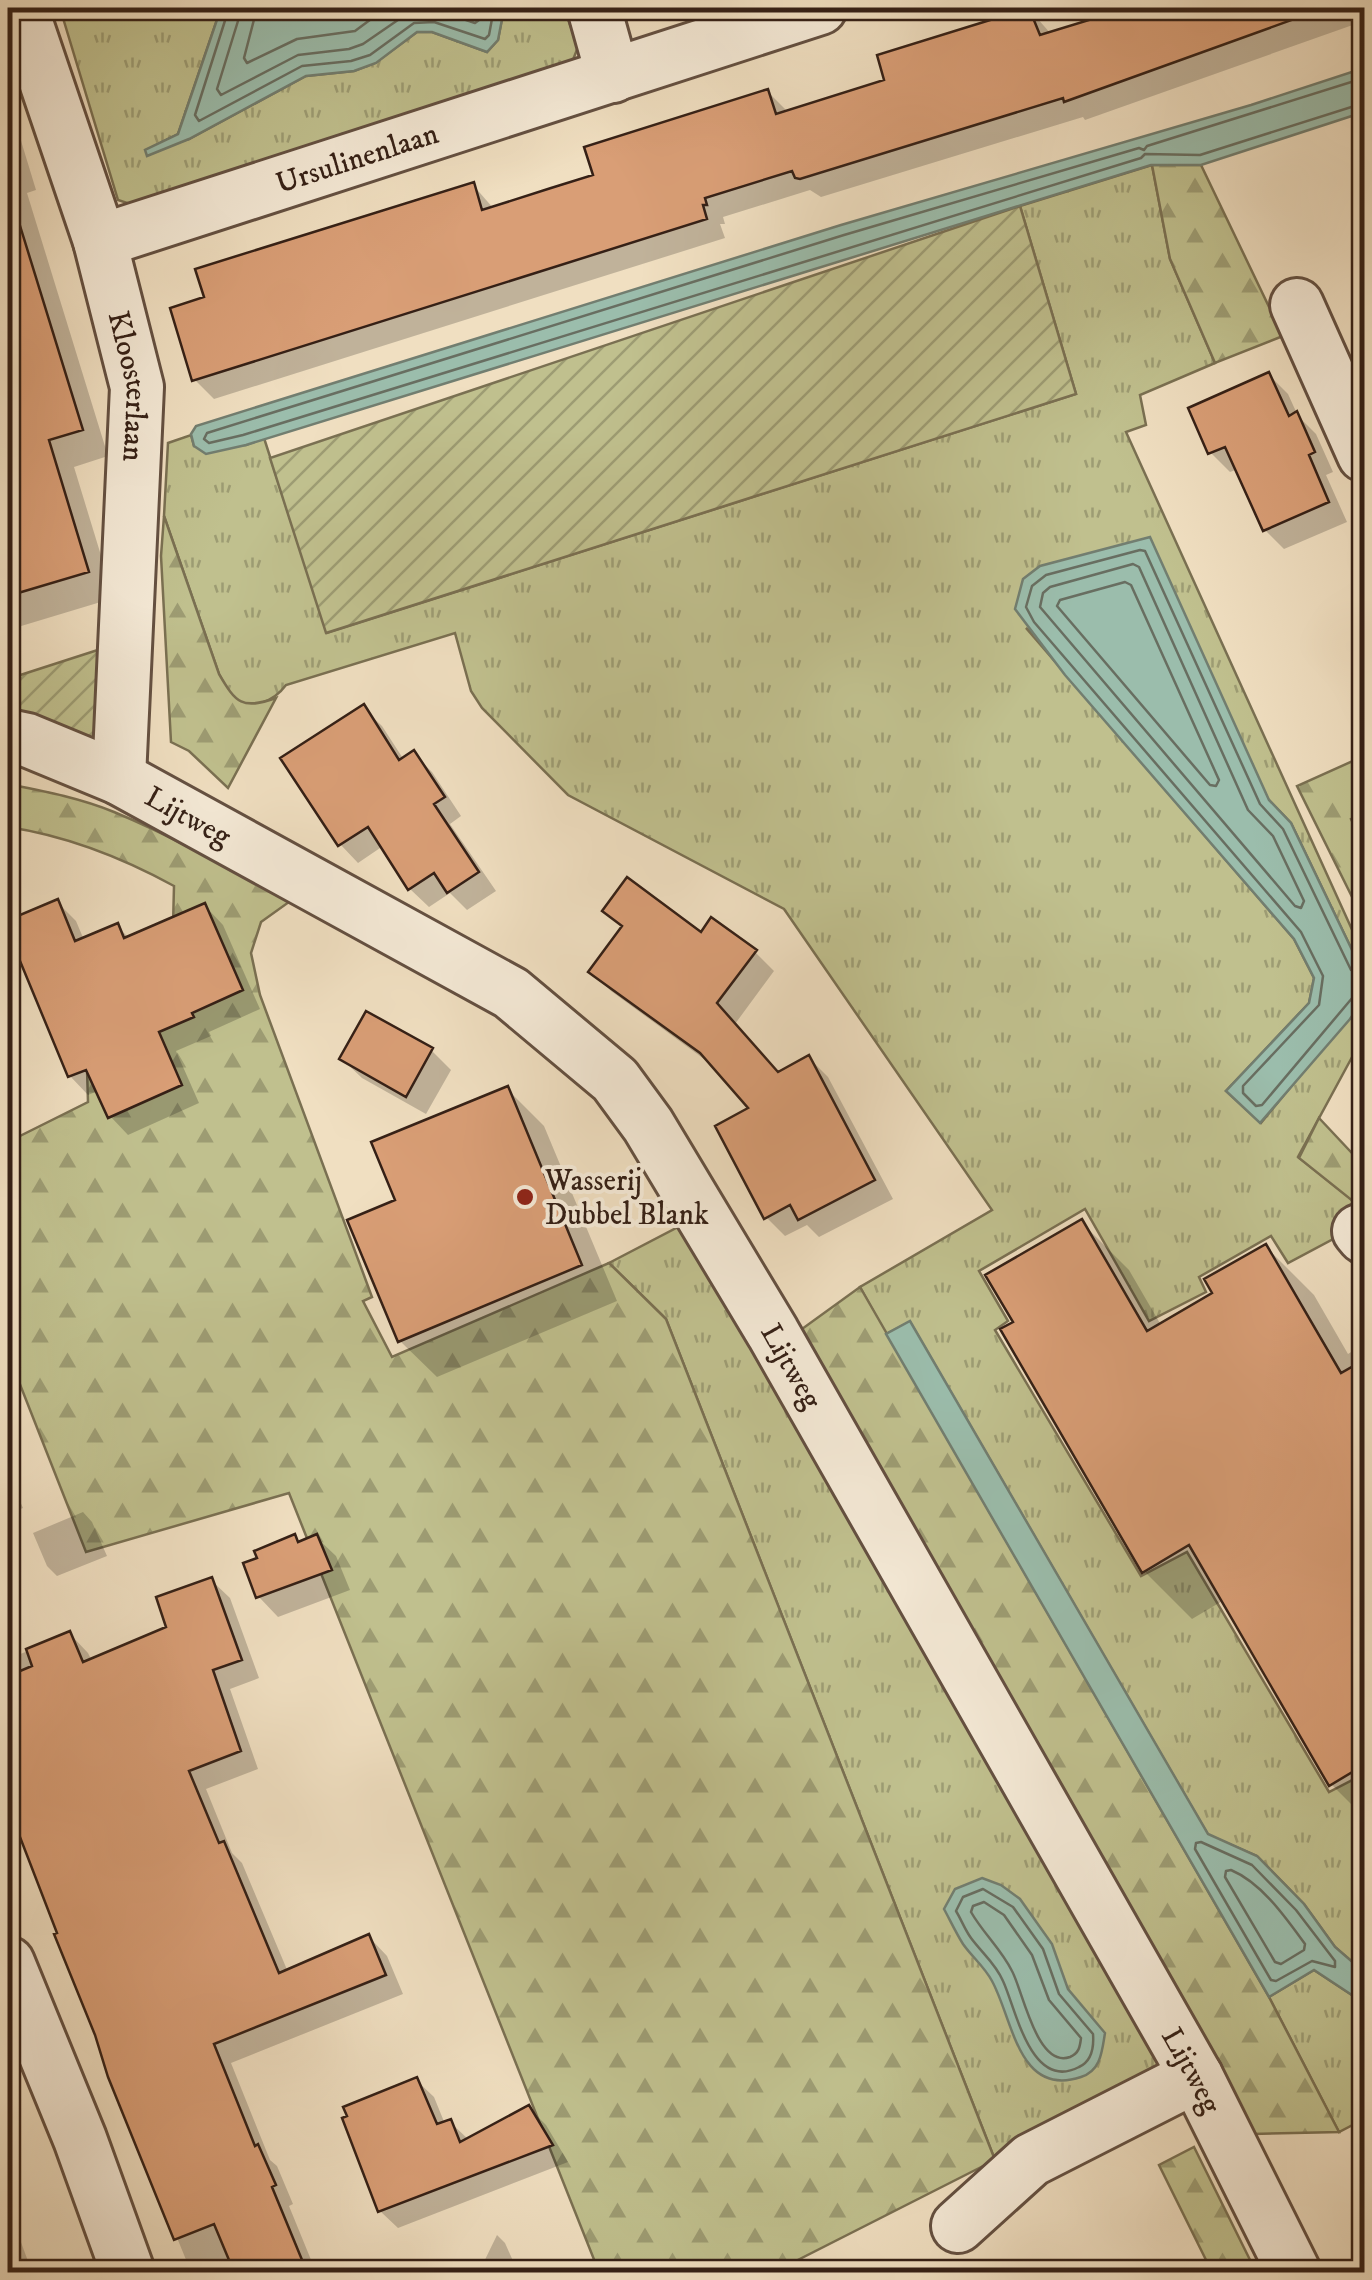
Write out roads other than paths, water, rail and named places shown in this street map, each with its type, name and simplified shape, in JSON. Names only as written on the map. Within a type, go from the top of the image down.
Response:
[{"type":"street","name":"Kloosterlaan","points":[[22,8],[100,241],[138,387],[119,778]]},
{"type":"street","points":[[594,8],[613,76]]},
{"type":"street","name":"Ursulinenlaan","points":[[100,241],[820,8]]},
{"type":"street","points":[[1297,305],[1358,421]]},
{"type":"street","name":"Lijtweg","points":[[8,736],[119,778],[511,993],[615,1080],[648,1125],[773,1333],[1196,2076],[1294,2272]]},
{"type":"street","points":[[8,1963],[80,2138],[128,2272]]},
{"type":"street","points":[[958,2226],[1031,2160],[1196,2076]]},
{"type":"water","points":[[221,8],[504,9],[498,40],[487,52],[432,32],[417,32],[376,63],[354,71],[306,76],[189,139],[147,156],[145,150],[178,134]]},
{"type":"water","points":[[1364,68],[1364,112],[1201,165],[1151,165],[246,445],[206,454],[194,446],[191,434],[196,426],[841,225]]},
{"type":"water","points":[[1150,537],[1269,800],[1291,823],[1364,975],[1364,998],[1350,1019],[1260,1123],[1226,1091],[1309,1003],[1314,978],[1294,939],[1065,675],[1015,609],[1023,579],[1040,566]]},
{"type":"water","points":[[910,1321],[1208,1834],[1257,1856],[1304,1904],[1335,1947],[1364,1972],[1364,2003],[1314,1970],[1269,1997],[886,1334]]},
{"type":"water","points":[[982,1878],[1001,1885],[1020,1899],[1052,1944],[1068,1989],[1105,2033],[1099,2060],[1088,2074],[1060,2080],[1043,2076],[1031,2066],[992,1981],[955,1931],[944,1909],[955,1889]]},
{"type":"place","name":"Wasserij Dubbel Blank","points":[[525,1197]]}]
